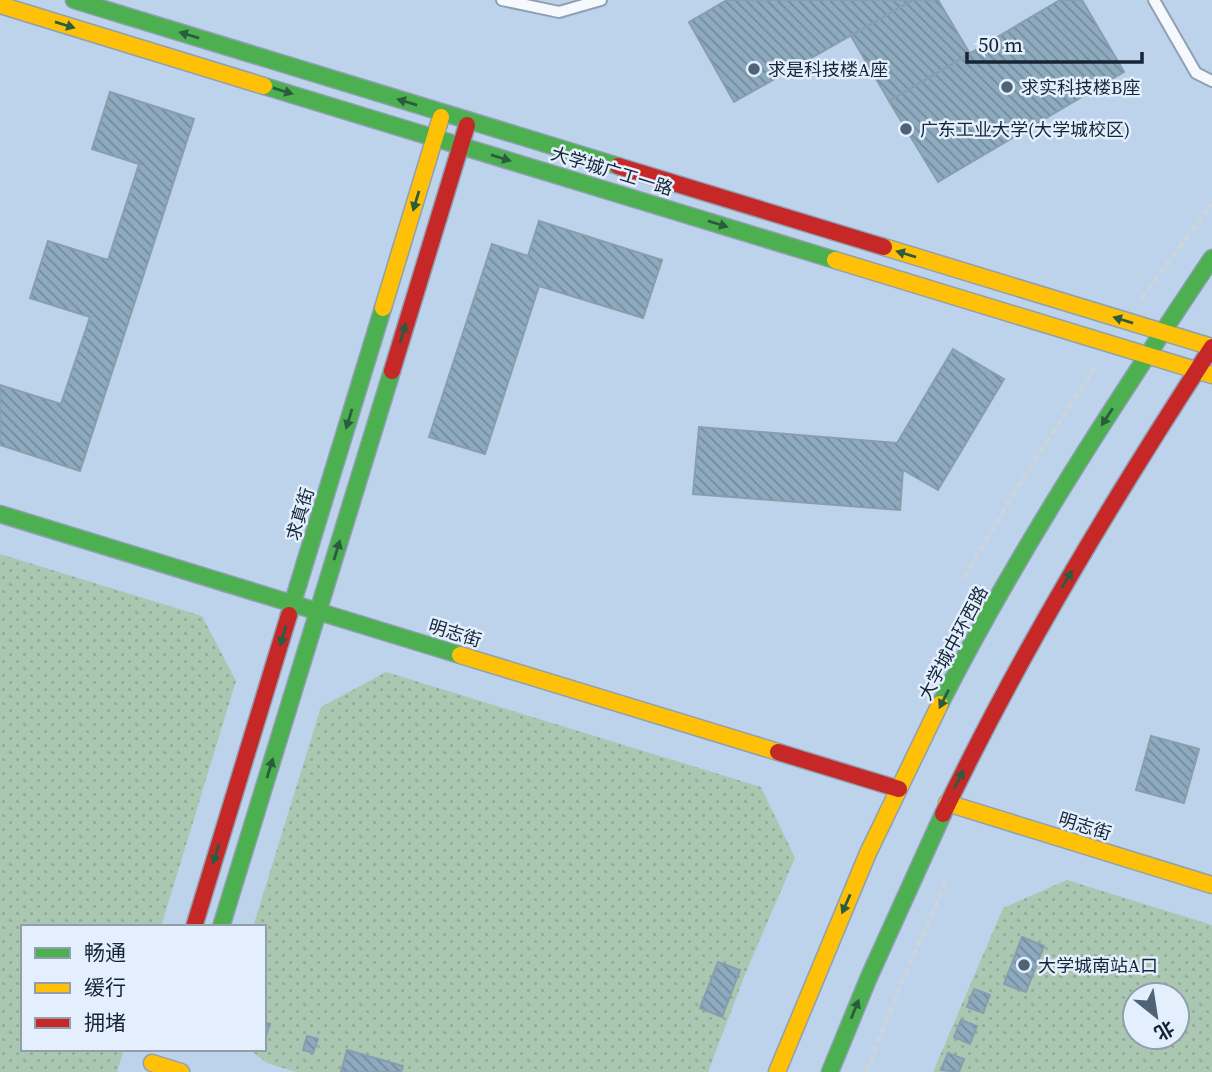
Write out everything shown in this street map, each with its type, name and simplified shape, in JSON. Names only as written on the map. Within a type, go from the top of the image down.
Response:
[{"type":"main road","name":"大学城广工一路","points":[[74,0],[1212,347]]},
{"type":"main road","name":"大学城广工一路","points":[[0,5],[1204,373]]},
{"type":"main road","name":"求真街","points":[[195,925],[442,112]]},
{"type":"main road","points":[[222,925],[468,120]]},
{"type":"main road","name":"大学城中环西路","points":[[777,1072],[825,951],[899,789],[986,619],[1060,491],[1212,258]]},
{"type":"main road","points":[[830,1072],[871,971],[947,803],[1017,665],[1089,540],[1204,373],[1212,347]]},
{"type":"main road","name":"明志街","points":[[0,514],[899,789]]},
{"type":"main road","name":"明志街","points":[[947,803],[1212,885]]},
{"type":"main road","points":[[152,1061],[179,1069]]},
{"type":"lane","points":[[502,0],[559,12],[601,0]]},
{"type":"lane","points":[[1154,0],[1196,73],[1212,81]]},
{"type":"path","points":[[1124,321],[1212,204]]},
{"type":"path","points":[[964,578],[1108,343]]},
{"type":"path","points":[[866,1072],[947,880]]},
{"type":"green space","points":[[0,554],[202,616],[236,681],[162,925],[21,925],[21,1051],[123,1051],[117,1072],[0,1072]]},
{"type":"green space","points":[[386,672],[761,787],[795,858],[746,972],[708,1072],[296,1072],[267,1063],[252,1051],[266,1051],[266,925],[254,925],[321,707]]},
{"type":"green space","points":[[1067,880],[1212,925],[1212,1072],[933,1072],[1003,908]]},
{"type":"building","name":"求是科技楼A座","points":[[727,0],[913,0],[734,102],[689,22]]},
{"type":"building","points":[[913,0],[938,0],[970,54],[889,101],[851,36]]},
{"type":"building","name":"求实科技楼B座","points":[[1060,0],[1082,0],[1124,72],[938,182],[889,101]]},
{"type":"building","points":[[110,92],[194,119],[80,471],[0,445],[0,385],[61,404],[90,317],[30,298],[48,241],[108,260],[139,164],[92,149]]},
{"type":"building","points":[[539,221],[662,260],[643,318],[539,286],[485,454],[429,437],[492,244],[528,256]]},
{"type":"building","points":[[953,349],[1004,379],[938,490],[903,470],[900,510],[693,494],[699,427],[897,443]]},
{"type":"building","points":[[1151,736],[1199,749],[1184,803],[1136,790]]},
{"type":"building","name":"大学城南站A口","points":[[1022,937],[1044,946],[1026,992],[1004,984]]},
{"type":"building","points":[[718,962],[740,970],[722,1017],[700,1008]]},
{"type":"building","points":[[974,989],[990,995],[983,1013],[967,1007]]},
{"type":"building","points":[[961,1020],[977,1026],[970,1044],[954,1037]]},
{"type":"building","points":[[307,1036],[318,1039],[313,1053],[303,1050]]},
{"type":"building","points":[[347,1050],[403,1066],[401,1072],[341,1072]]},
{"type":"building","points":[[948,1053],[964,1059],[959,1072],[941,1070]]},
{"type":"traffic: fast","points":[[74,0],[618,166]]},
{"type":"traffic: fast","points":[[264,86],[835,260]]},
{"type":"traffic: fast","points":[[940,704],[1035,533],[1212,258]]},
{"type":"traffic: fast","points":[[289,615],[383,308]]},
{"type":"traffic: fast","points":[[222,925],[392,371]]},
{"type":"traffic: fast","points":[[0,514],[460,655]]},
{"type":"traffic: fast","points":[[830,1072],[869,977],[943,814]]},
{"type":"traffic: slow","points":[[0,5],[264,86]]},
{"type":"traffic: slow","points":[[383,308],[441,117]]},
{"type":"traffic: slow","points":[[884,247],[1212,347]]},
{"type":"traffic: slow","points":[[835,260],[1212,375]]},
{"type":"traffic: slow","points":[[460,655],[778,752]]},
{"type":"traffic: slow","points":[[777,1072],[868,853],[940,704]]},
{"type":"traffic: slow","points":[[947,803],[1212,885]]},
{"type":"traffic: slow","points":[[152,1063],[181,1072]]},
{"type":"traffic: jam","points":[[392,371],[467,125]]},
{"type":"traffic: jam","points":[[618,166],[884,247]]},
{"type":"traffic: jam","points":[[943,814],[1004,694],[1070,576],[1212,347]]},
{"type":"traffic: jam","points":[[195,925],[289,615]]},
{"type":"traffic: jam","points":[[778,752],[899,789]]},
{"type":"place","name":"求是科技楼A座","points":[[754,69]]},
{"type":"place","name":"求实科技楼B座","points":[[1007,87]]},
{"type":"place","name":"广东工业大学(大学城校区)","points":[[906,129]]},
{"type":"place","name":"大学城南站A口","points":[[1024,965]]}]
